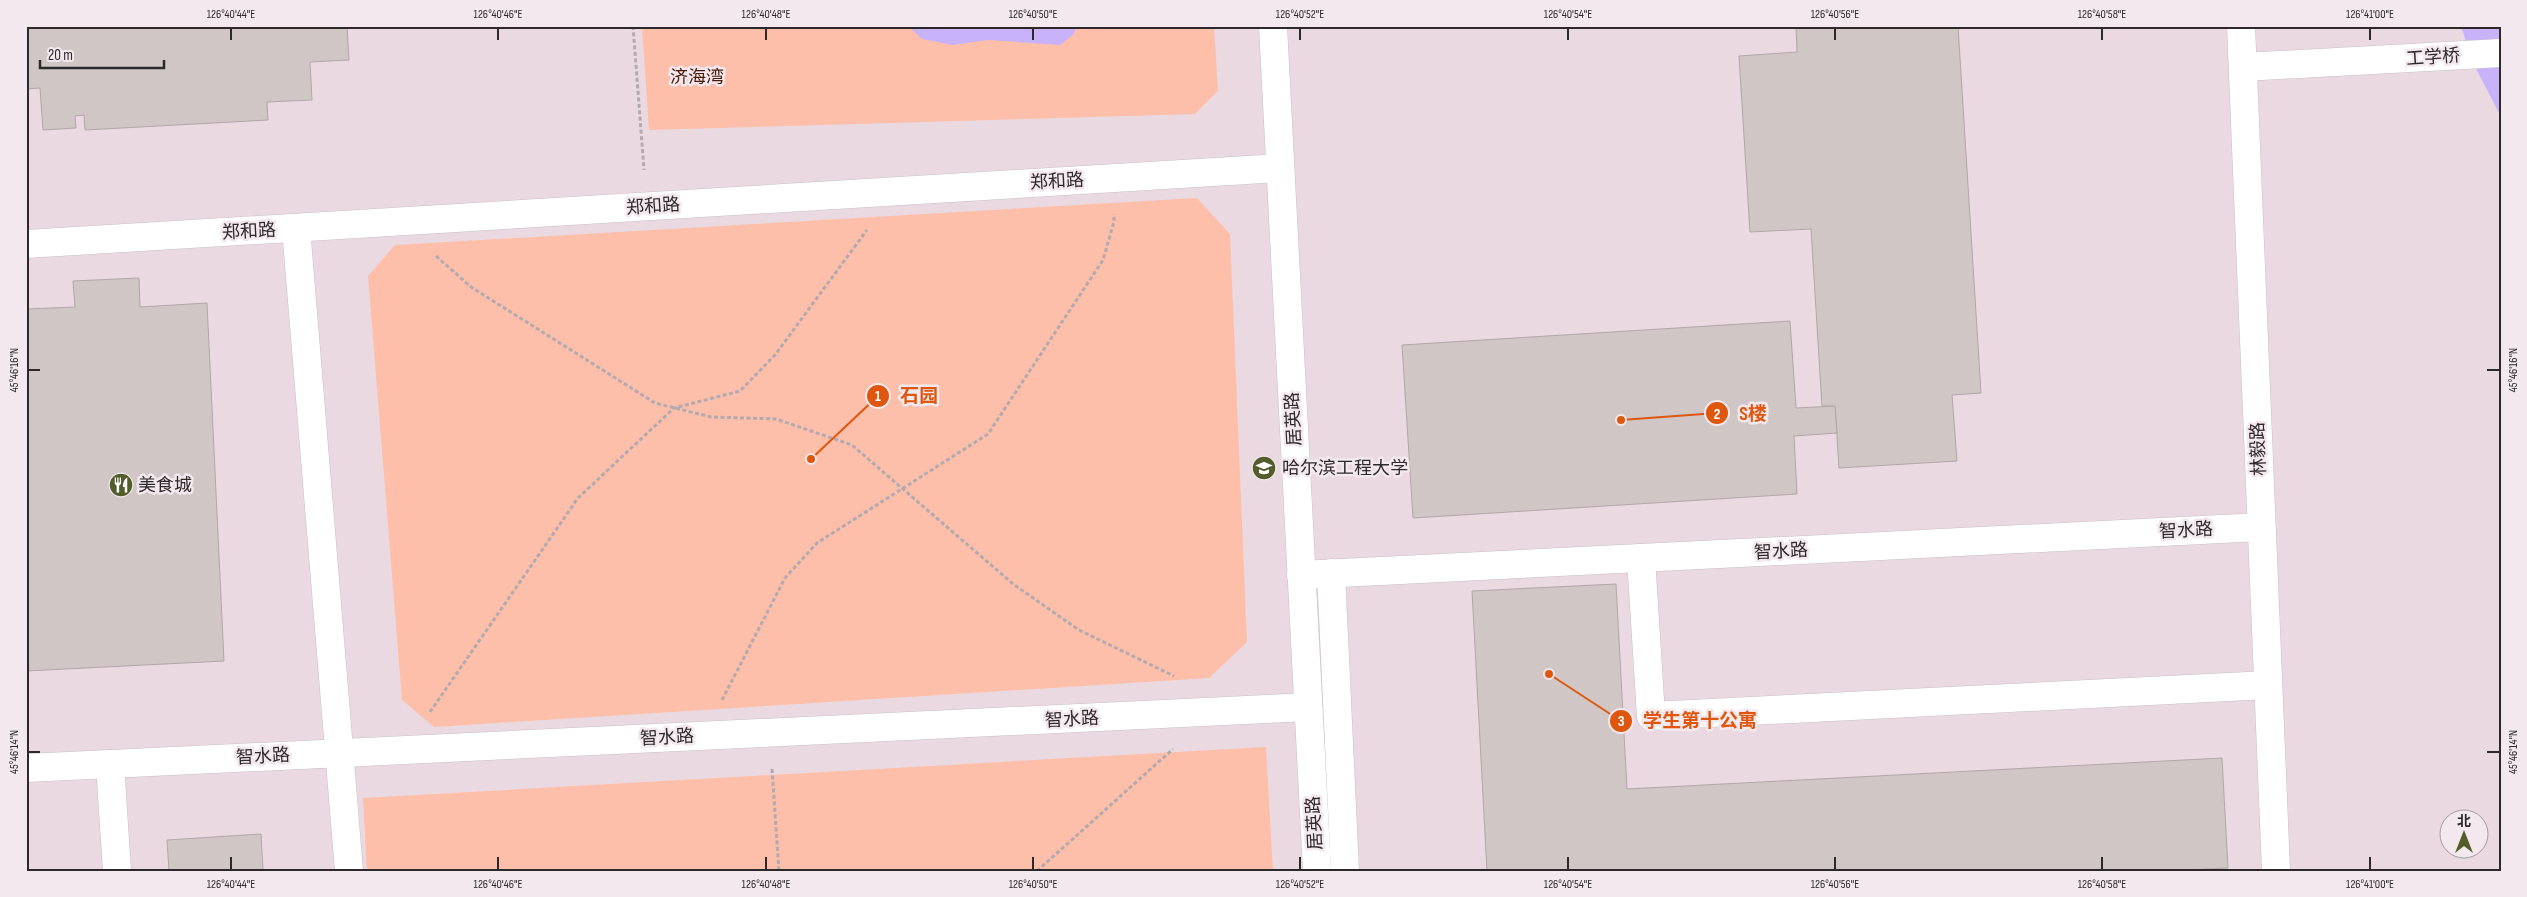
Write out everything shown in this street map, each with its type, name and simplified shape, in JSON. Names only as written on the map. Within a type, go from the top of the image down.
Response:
[{"type":"street","name":"居英路","points":[[1273,26],[1317,871]]},
{"type":"street","name":"林毅路","points":[[2241,26],[2276,871]]},
{"type":"street","name":"工学桥","points":[[2243,67],[2364,62],[2501,53]]},
{"type":"street","name":"郑和路","points":[[26,244],[1280,168]]},
{"type":"street","points":[[296,228],[349,871]]},
{"type":"street","name":"智水路","points":[[1301,575],[2261,526]]},
{"type":"street","points":[[1641,558],[1651,716],[2268,685]]},
{"type":"street","points":[[1331,573],[1345,871]]},
{"type":"street","name":"智水路","points":[[26,768],[1308,707]]},
{"type":"street","points":[[110,764],[117,871]]},
{"type":"path","points":[[633,26],[646,206]]},
{"type":"path","points":[[703,736],[785,578],[817,543],[988,434],[1103,260],[1114,222],[1116,178]]},
{"type":"path","points":[[404,750],[578,498],[674,408],[740,391],[776,355],[896,191]]},
{"type":"path","points":[[416,221],[438,258],[471,287],[655,403],[712,417],[776,419],[852,445],[1013,584],[1079,630],[1176,677]]},
{"type":"path","points":[[1038,871],[1215,712]]},
{"type":"path","points":[[770,733],[779,871]]},
{"type":"shaded area","name":"哈尔滨工程大学","points":[[26,26],[2461,26],[2472,61],[2501,117],[2501,871],[26,871]]},
{"type":"shaded area","points":[[908,26],[1076,26],[1074,34],[1060,45],[988,40],[952,45],[922,39]]},
{"type":"shaded area","points":[[2461,26],[2501,26],[2501,117],[2472,61]]},
{"type":"green space","name":"济海湾","points":[[642,26],[1214,26],[1218,91],[1195,114],[649,130]]},
{"type":"green space","points":[[1197,198],[1230,234],[1247,642],[1209,678],[434,727],[402,700],[368,276],[395,245]]},
{"type":"green space","points":[[1266,747],[1273,871],[367,871],[363,798]]},
{"type":"building","points":[[26,26],[347,26],[349,60],[310,62],[312,100],[267,102],[268,120],[85,130],[84,115],[75,116],[76,128],[43,130],[40,88],[26,89]]},
{"type":"building","points":[[1796,26],[1958,26],[1981,393],[1952,395],[1957,461],[1839,468],[1835,406],[1822,406],[1811,229],[1750,232],[1739,56],[1797,52]]},
{"type":"building","name":"美食城","points":[[139,278],[140,307],[207,303],[224,661],[26,671],[26,309],[75,307],[73,281]]},
{"type":"building","points":[[1790,321],[1796,408],[1835,406],[1837,433],[1794,436],[1797,494],[1413,518],[1402,345]]},
{"type":"building","points":[[1616,584],[1627,789],[2222,758],[2228,868],[2168,871],[1487,871],[1472,591]]},
{"type":"building","points":[[261,834],[263,871],[169,871],[167,840]]},
{"type":"place","name":"S楼","points":[[1621,420]]},
{"type":"place","name":"石园","points":[[811,459]]},
{"type":"place","name":"哈尔滨工程大学","points":[[1264,468]]},
{"type":"place","name":"美食城","points":[[121,485]]},
{"type":"place","name":"学生第十公寓","points":[[1549,674]]}]
